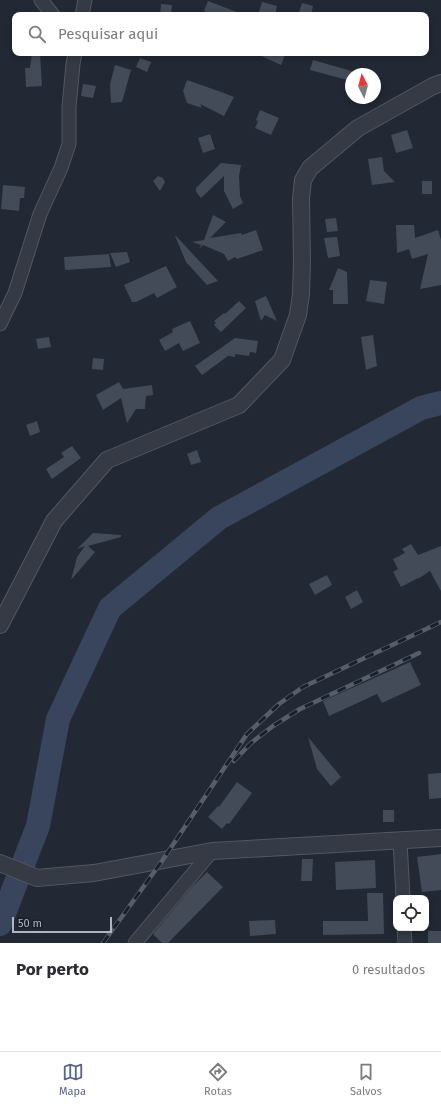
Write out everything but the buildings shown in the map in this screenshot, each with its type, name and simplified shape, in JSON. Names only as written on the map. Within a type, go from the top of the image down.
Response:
[{"type":"street","points":[[41,0],[51,12]]},
{"type":"street","points":[[83,12],[85,0]]},
{"type":"street","points":[[0,324],[15,293],[40,214],[61,168],[69,144],[69,107],[74,56]]},
{"type":"street","points":[[0,625],[54,521],[107,460],[239,405],[282,360],[298,315],[301,294],[301,199],[303,180],[310,168],[358,128],[441,83]]},
{"type":"street","points":[[0,863],[37,878],[94,874],[212,851],[441,838]]},
{"type":"street","points":[[400,841],[403,895]]},
{"type":"street","points":[[135,943],[212,851]]},
{"type":"street","points":[[404,931],[405,943]]},
{"type":"waterway","points":[[0,924],[38,826],[58,719],[110,608],[219,518],[421,408],[441,403]]},
{"type":"railway","points":[[103,943],[162,861],[247,734],[279,704],[303,687],[441,622]]},
{"type":"railway","points":[[234,761],[251,743],[273,726],[300,709],[419,653]]}]
